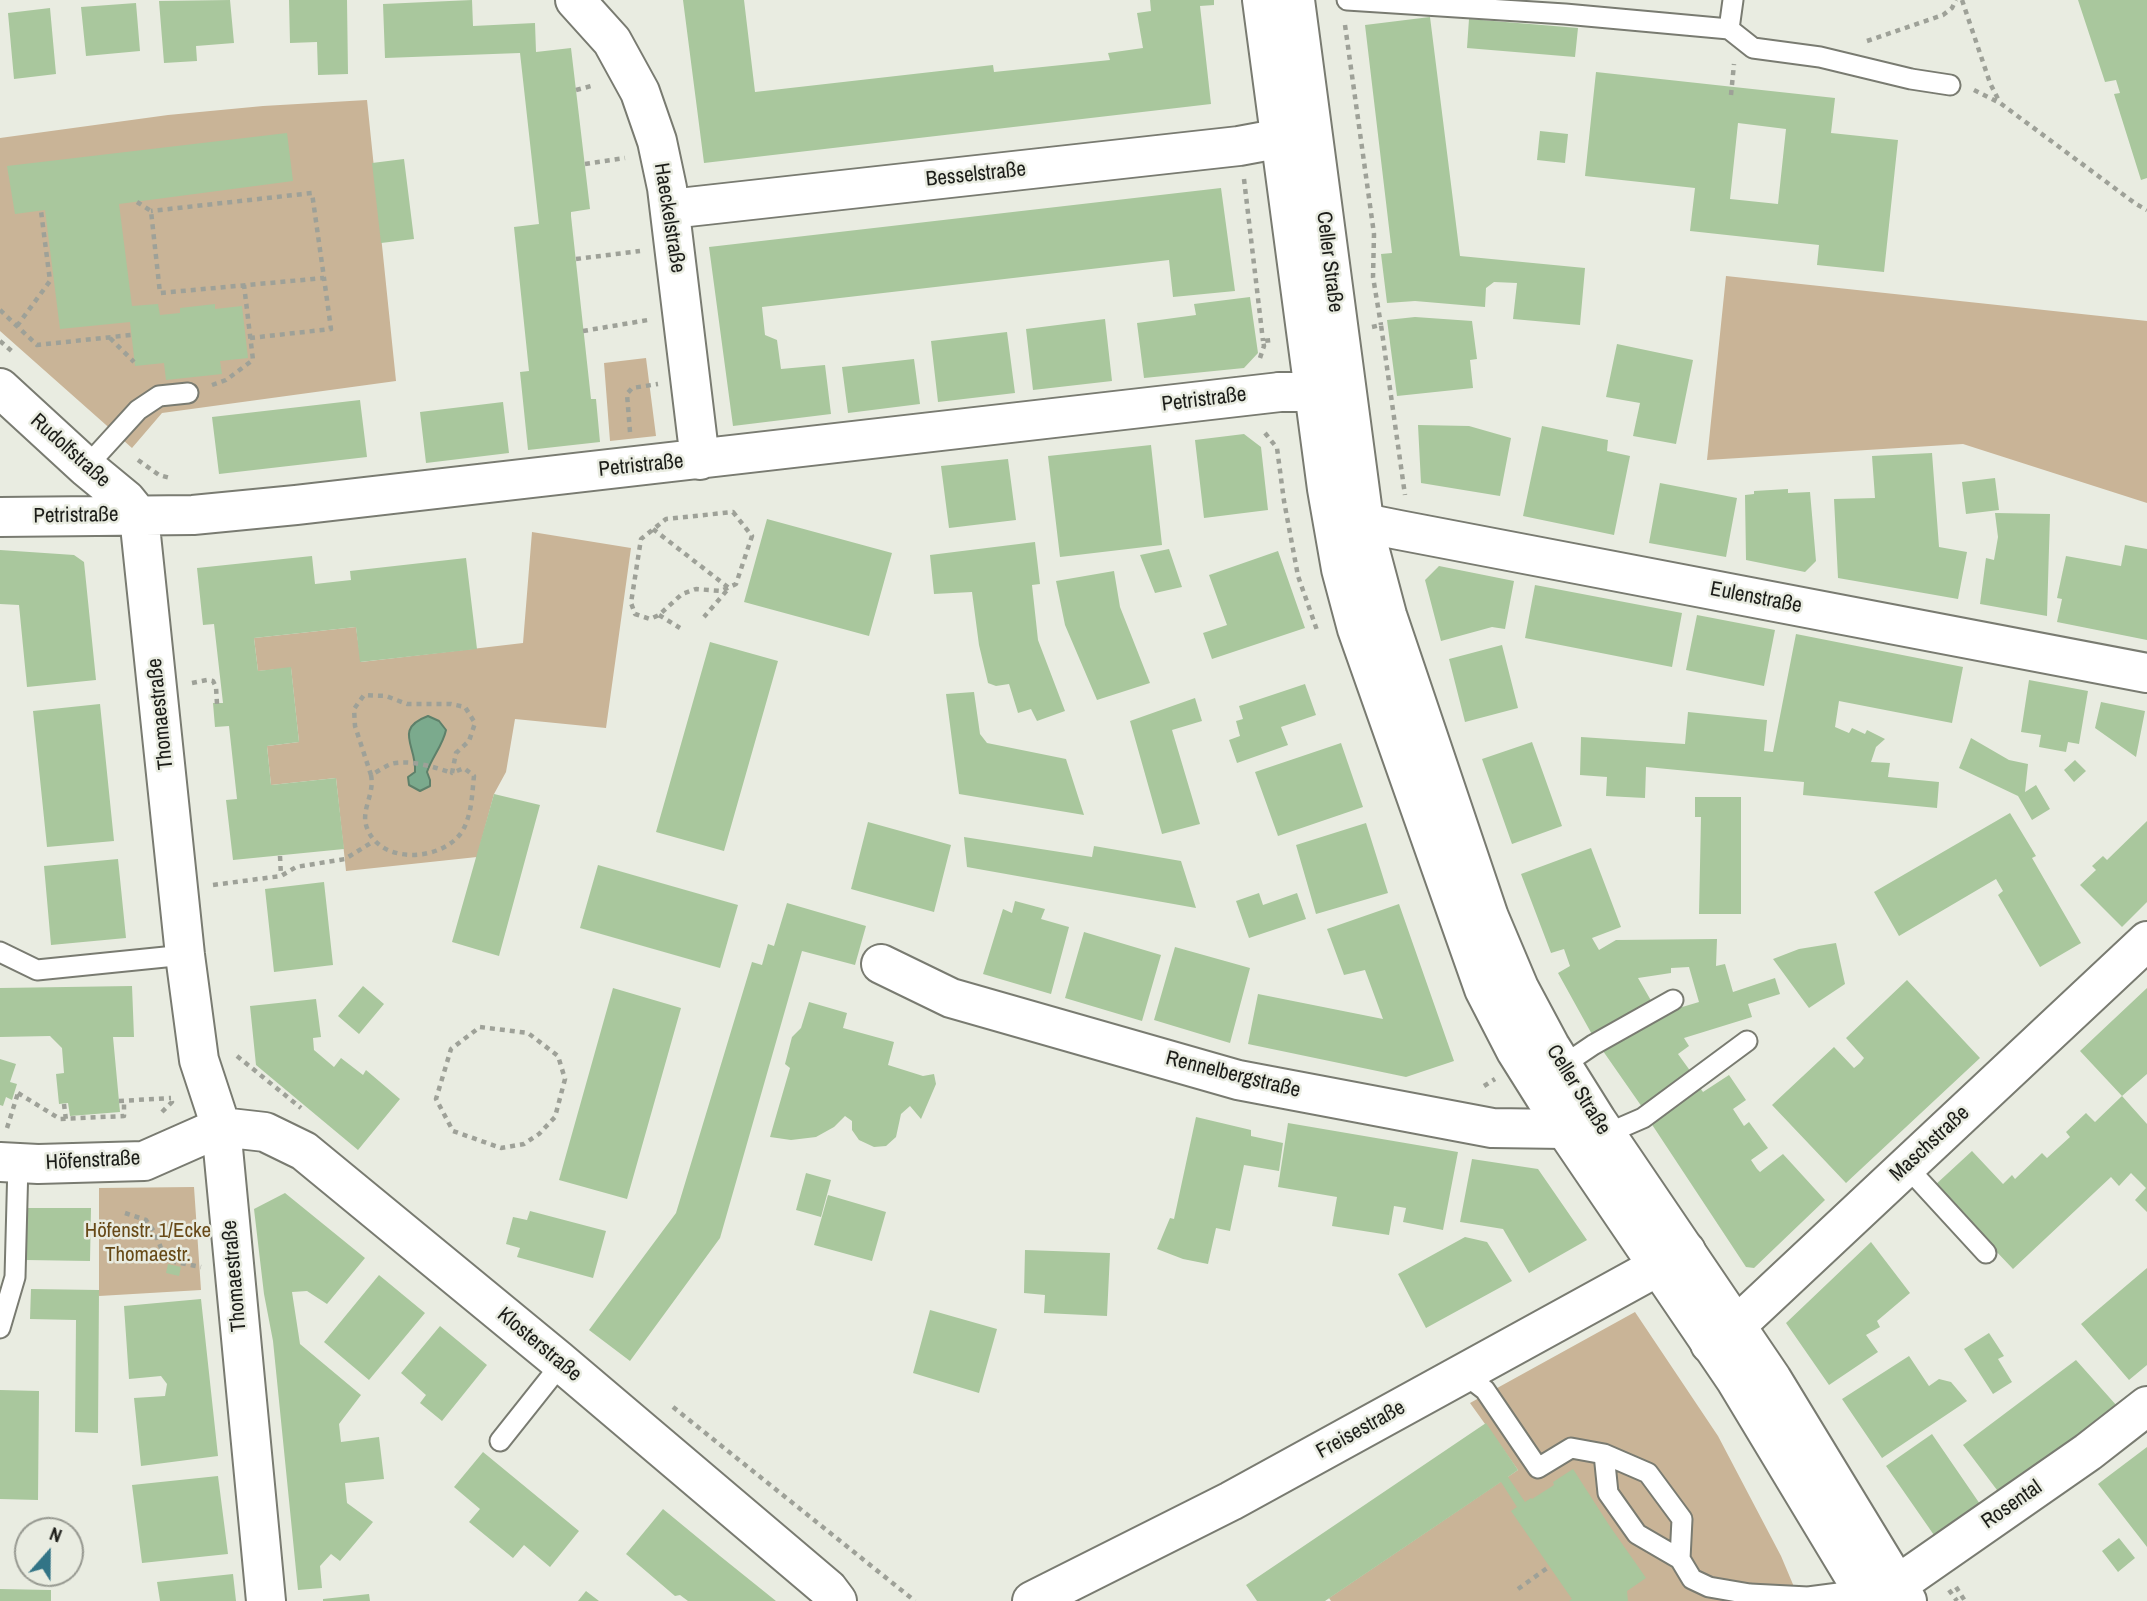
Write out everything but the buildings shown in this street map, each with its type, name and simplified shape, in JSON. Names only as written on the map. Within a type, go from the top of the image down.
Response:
[{"type":"street","name":"Haeckelstraße","points":[[575,0],[612,41],[640,92],[657,141],[666,178],[700,460]]},
{"type":"street","name":"Celler Straße","points":[[1262,0],[1314,391],[1348,523],[1357,629],[1484,989],[1516,1051],[1589,1128]]},
{"type":"street","name":"Celler Straße","points":[[1295,0],[1314,391],[1302,406],[1319,430],[1348,523],[1387,615],[1489,917],[1519,988],[1562,1066],[1589,1128],[1723,1334],[1772,1378],[1882,1596]]},
{"type":"street","name":"Besselstraße","points":[[670,209],[1226,147],[1282,138]]},
{"type":"street","name":"Rudolfstraße","points":[[12,375],[98,453],[125,499],[139,516]]},
{"type":"street","name":"Petristraße","points":[[0,517],[192,515],[268,508],[1314,391]]},
{"type":"street","name":"Thomaestraße","points":[[139,516],[185,955],[199,1060],[220,1127],[266,1601]]},
{"type":"street","name":"Eulenstraße","points":[[1348,523],[2147,673]]},
{"type":"street","name":"Maschstraße","points":[[1723,1334],[2147,941]]},
{"type":"street","name":"Rennelbergstraße","points":[[881,964],[951,998],[1238,1080],[1492,1128],[1589,1128]]},
{"type":"street","name":"Höfenstraße","points":[[8,1153],[144,1161],[220,1127]]},
{"type":"street","name":"Klosterstraße","points":[[220,1127],[265,1132],[304,1151],[562,1363],[828,1589],[837,1601]]},
{"type":"street","name":"Freisestraße","points":[[1056,1596],[1672,1259]]},
{"type":"street","name":"Rosental","points":[[1882,1596],[2088,1452],[2147,1406]]},
{"type":"lane","points":[[1729,29],[1733,0]]},
{"type":"lane","points":[[1346,7],[1565,14],[1729,29],[1753,48],[1820,57],[1911,79],[1950,85]]},
{"type":"lane","points":[[98,453],[138,410],[159,396],[188,393]]},
{"type":"lane","points":[[0,952],[37,970],[185,955]]},
{"type":"lane","points":[[1562,1066],[1593,1045],[1673,1000]]},
{"type":"lane","points":[[1589,1128],[1643,1118],[1747,1041]]},
{"type":"lane","points":[[0,1328],[15,1277],[8,1153]]},
{"type":"lane","points":[[1906,1166],[1986,1253]]},
{"type":"lane","points":[[500,1441],[562,1363]]},
{"type":"lane","points":[[1464,1374],[1485,1390],[1538,1468],[1571,1448],[1604,1454],[1648,1473],[1682,1519],[1680,1559]]},
{"type":"lane","points":[[1604,1454],[1608,1493],[1637,1534],[1680,1559],[1692,1579],[1709,1587],[1736,1592],[1808,1597],[1882,1596]]},
{"type":"path","points":[[1820,57],[1943,15],[1952,8],[1956,0]]},
{"type":"path","points":[[1962,0],[1990,83],[2000,103]]},
{"type":"path","points":[[1346,7],[1374,234],[1373,277],[1406,506]]},
{"type":"path","points":[[576,90],[598,84]]},
{"type":"path","points":[[1950,85],[1974,90],[2000,103],[2147,210]]},
{"type":"path","points":[[585,164],[636,158]]},
{"type":"path","points":[[1242,167],[1264,346],[1260,358]]},
{"type":"path","points":[[137,202],[152,211],[313,193],[331,329],[250,338]]},
{"type":"path","points":[[17,326],[50,281],[41,211]]},
{"type":"path","points":[[152,211],[160,293],[324,278]]},
{"type":"path","points":[[576,259],[651,251]]},
{"type":"path","points":[[188,393],[226,380],[253,360],[244,285]]},
{"type":"path","points":[[0,310],[37,345],[131,335]]},
{"type":"path","points":[[583,331],[659,318]]},
{"type":"path","points":[[1371,327],[1381,325]]},
{"type":"path","points":[[110,337],[134,362]]},
{"type":"path","points":[[1263,341],[1272,340]]},
{"type":"path","points":[[0,341],[12,375]]},
{"type":"path","points":[[631,443],[627,394],[632,388],[667,383]]},
{"type":"path","points":[[1265,433],[1277,448],[1298,576],[1321,642]]},
{"type":"path","points":[[98,453],[181,481]]},
{"type":"path","points":[[733,512],[752,536],[736,584],[730,588],[722,591],[696,589],[682,594],[659,615],[650,619],[635,614],[631,603],[641,539],[666,519],[733,512]]},
{"type":"path","points":[[653,529],[730,588]]},
{"type":"path","points":[[704,617],[730,588]]},
{"type":"path","points":[[659,615],[680,628]]},
{"type":"path","points":[[190,683],[213,681],[217,704]]},
{"type":"path","points":[[371,775],[391,764],[406,763],[429,765],[452,773],[464,768],[474,776],[472,804],[462,831],[443,849],[417,855],[392,853],[374,841],[367,828],[365,814],[373,787],[355,726],[354,709],[364,695],[386,696],[407,704],[451,704],[465,707],[475,723],[469,741],[456,753],[452,773]]},
{"type":"path","points":[[212,886],[281,876],[296,867],[345,859],[374,841]]},
{"type":"path","points":[[280,856],[281,876]]},
{"type":"path","points":[[480,1027],[528,1033],[558,1056],[565,1079],[555,1117],[539,1134],[524,1144],[501,1148],[453,1131],[436,1099],[451,1049],[480,1027]]},
{"type":"path","points":[[157,1118],[172,1102],[170,1085]]},
{"type":"path","points":[[8,1153],[16,1093],[66,1120],[124,1116],[121,1100],[171,1098]]},
{"type":"path","points":[[64,1104],[67,1129]]},
{"type":"path","points":[[125,1213],[145,1220],[155,1233],[161,1248],[175,1262],[193,1267],[208,1266]]},
{"type":"path","points":[[1518,1589],[1550,1566]]},
{"type":"green space","points":[[367,100],[396,381],[162,413],[132,448],[0,331],[0,138],[168,115]]},
{"type":"green space","points":[[1726,276],[2147,321],[2147,503],[1963,444],[1707,460]]},
{"type":"green space","points":[[646,358],[656,436],[610,441],[604,363]]},
{"type":"green space","points":[[532,532],[631,548],[606,728],[515,719],[506,772],[494,794],[477,857],[346,871],[336,778],[271,785],[267,746],[299,742],[291,668],[258,671],[254,638],[356,627],[361,662],[523,643]]},
{"type":"green space","name":"Höfenstr. 1/Ecke Thomaestr.","points":[[194,1187],[201,1290],[99,1296],[99,1188]]},
{"type":"green space","points":[[1635,1312],[1718,1436],[1781,1556],[1800,1601],[1331,1601],[1329,1598],[1518,1470],[1470,1403]]},
{"type":"shaded area","points":[[428,716],[439,721],[446,730],[427,772],[430,786],[420,791],[409,785],[408,777],[415,772],[415,763],[409,733],[417,721]]}]
